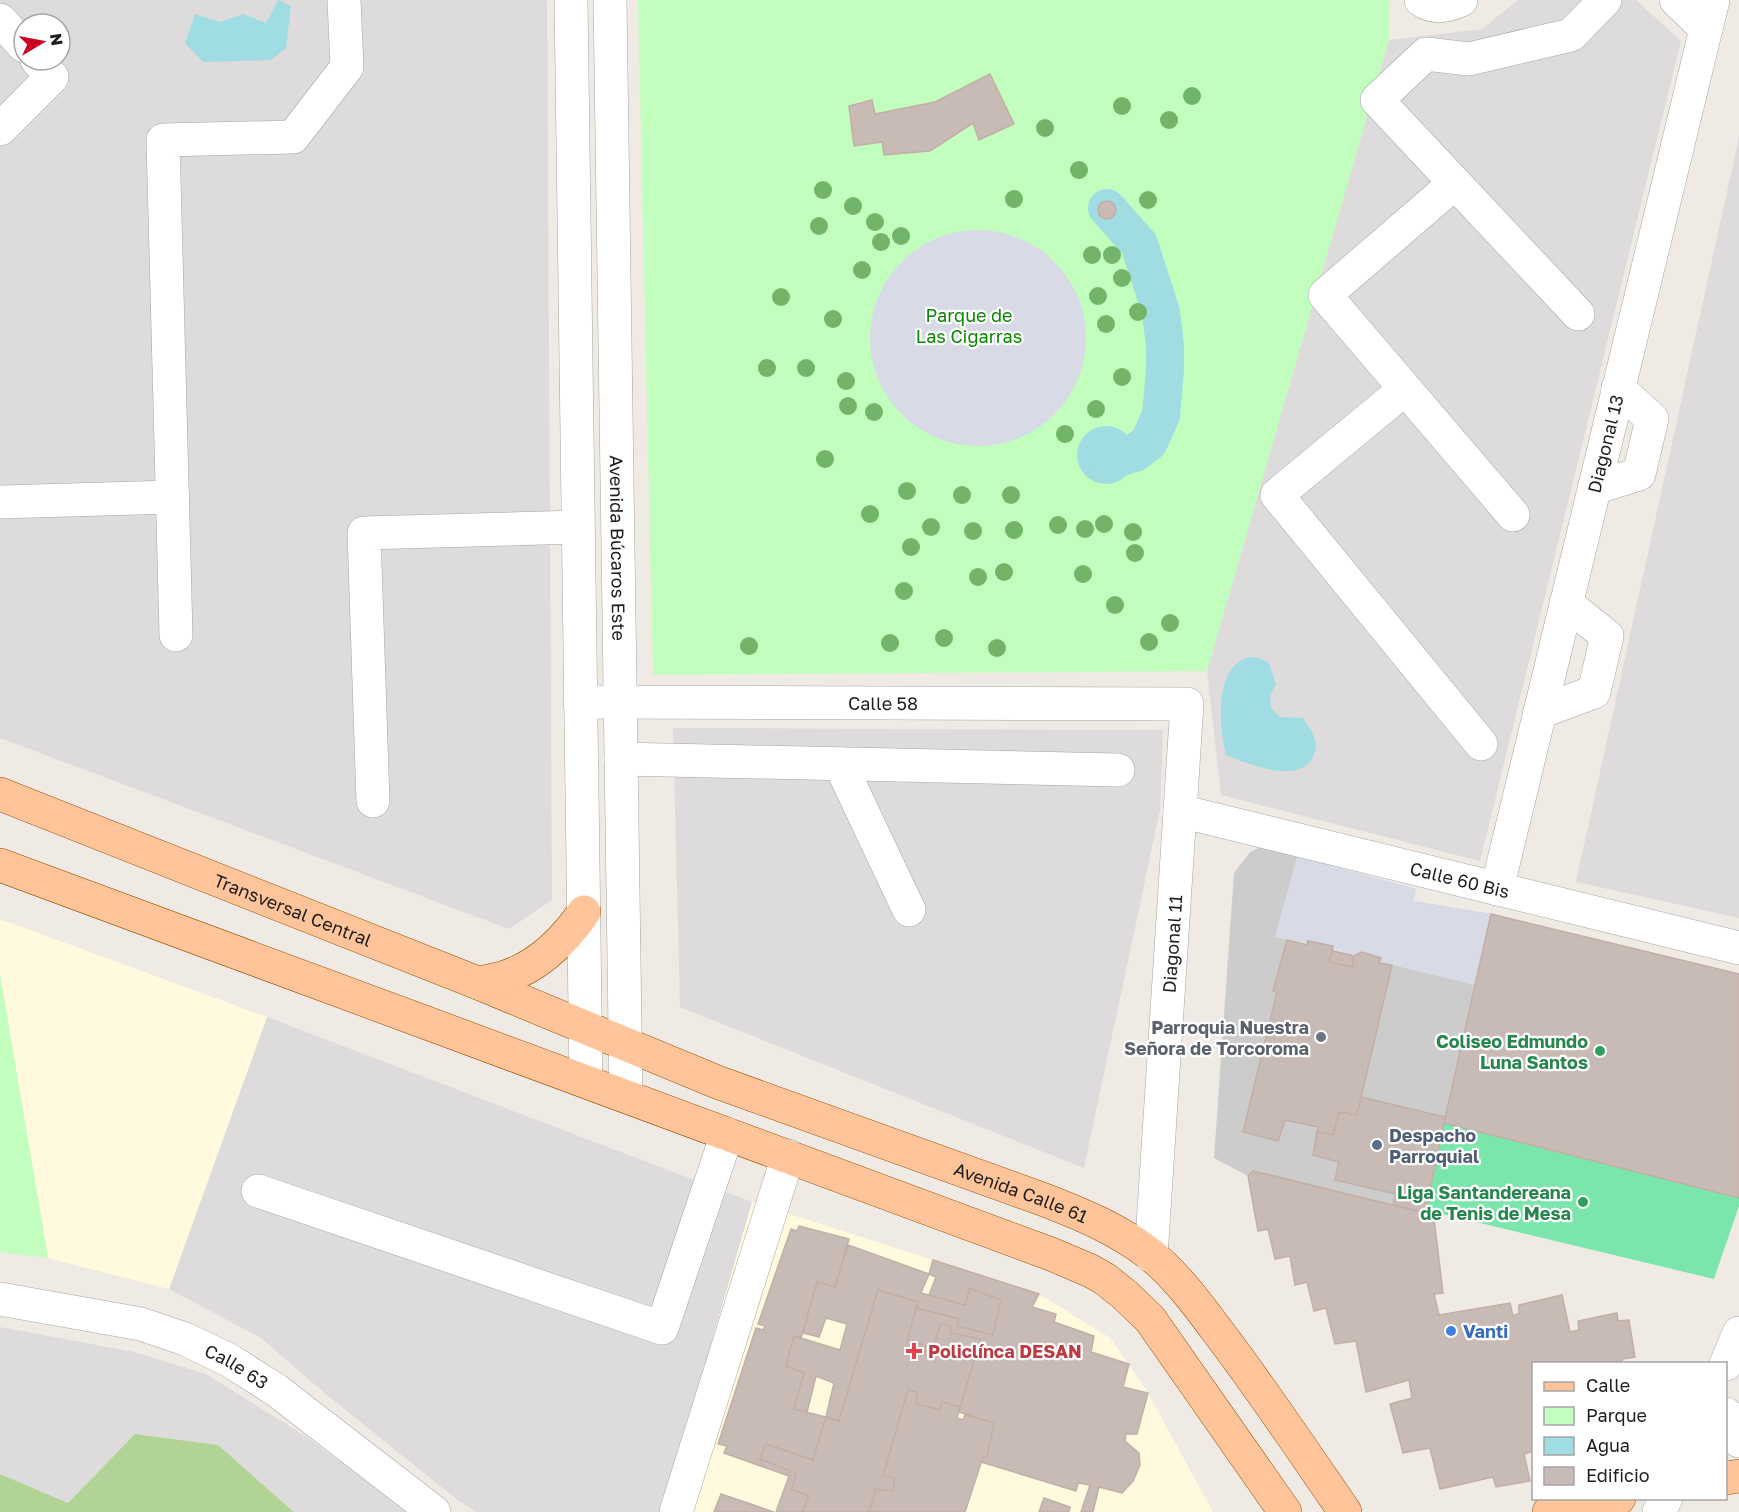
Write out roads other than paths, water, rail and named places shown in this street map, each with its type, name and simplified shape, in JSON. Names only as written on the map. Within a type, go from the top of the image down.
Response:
[{"type":"main road","name":"Transversal Central","points":[[0,794],[478,983],[585,1028]]},
{"type":"main road","points":[[0,865],[789,1156],[1091,1271],[1125,1294],[1150,1319],[1286,1512]]},
{"type":"main road","points":[[478,983],[506,977],[532,964],[570,933],[584,912]]},
{"type":"main road","name":"Avenida Calle 61","points":[[585,1028],[717,1082],[1087,1217],[1120,1234],[1151,1256],[1177,1281],[1237,1357],[1345,1512]]},
{"type":"main road","points":[[1549,1512],[1609,1500]]},
{"type":"street","points":[[176,635],[164,140],[293,137],[347,67],[344,0]]},
{"type":"street","points":[[571,0],[586,1081]]},
{"type":"street","name":"Avenida Búcaros Este","points":[[610,0],[626,1096]]},
{"type":"street","points":[[1422,1],[1441,7],[1461,0]]},
{"type":"street","points":[[1578,314],[1377,100],[1426,54],[1469,59],[1571,35],[1605,0]]},
{"type":"street","points":[[1676,0],[1709,14]]},
{"type":"street","name":"Diagonal 13","points":[[1497,889],[1709,14]]},
{"type":"street","points":[[0,20],[12,33]]},
{"type":"street","points":[[0,129],[52,77],[48,72]]},
{"type":"street","points":[[1455,183],[1325,295],[1514,515]]},
{"type":"street","points":[[1405,389],[1277,495],[1481,744]]},
{"type":"street","points":[[0,502],[173,498]]},
{"type":"street","points":[[372,801],[364,533],[578,527]]},
{"type":"street","points":[[1540,711],[1594,692],[1607,636],[1566,603]]},
{"type":"street","name":"Calle 58","points":[[580,702],[1187,704]]},
{"type":"street","name":"Diagonal 11","points":[[1151,1256],[1187,704]]},
{"type":"street","points":[[621,759],[1118,770]]},
{"type":"street","points":[[840,764],[909,910]]},
{"type":"street","name":"Calle 60 Bis","points":[[1180,810],[1739,948]]},
{"type":"street","points":[[258,1191],[662,1328],[727,1134]]},
{"type":"street","points":[[676,1512],[789,1156]]},
{"type":"street","name":"Calle 63","points":[[0,1299],[141,1324],[185,1339],[229,1360],[276,1390],[434,1512]]},
{"type":"street","points":[[1726,1362],[1739,1333]]},
{"type":"street","points":[[1727,1418],[1739,1442]]},
{"type":"water","points":[[278,0],[291,6],[286,48],[271,60],[203,62],[185,43],[195,14],[220,22],[243,14],[266,23]]},
{"type":"water","points":[[1106,426],[1117,428],[1130,439],[1135,455],[1133,466],[1122,479],[1106,484],[1095,482],[1082,471],[1077,455],[1079,444],[1090,431]]},
{"type":"water","points":[[1249,657],[1259,658],[1269,663],[1276,684],[1270,696],[1271,708],[1280,717],[1303,718],[1312,732],[1316,746],[1315,752],[1306,765],[1297,770],[1272,770],[1226,755],[1221,724],[1223,690],[1232,669],[1238,662]]},
{"type":"waterway","points":[[1107,208],[1139,244],[1161,312],[1165,346],[1161,415],[1149,442],[1135,453],[1110,460]]},
{"type":"place","name":"Parroquia Nuestra Señora de Torcoroma","points":[[1321,1037]]},
{"type":"place","name":"Coliseo Edmundo Luna Santos","points":[[1600,1051]]},
{"type":"place","name":"Despacho Parroquial","points":[[1377,1145]]},
{"type":"place","name":"Liga Santandereana de Tenis de Mesa","points":[[1583,1202]]},
{"type":"place","name":"Vanti","points":[[1451,1331]]},
{"type":"place","name":"Policlínca DESAN","points":[[914,1351]]},
{"type":"park label","name":"Parque de Las Cigarras","points":[[969,325]]}]
